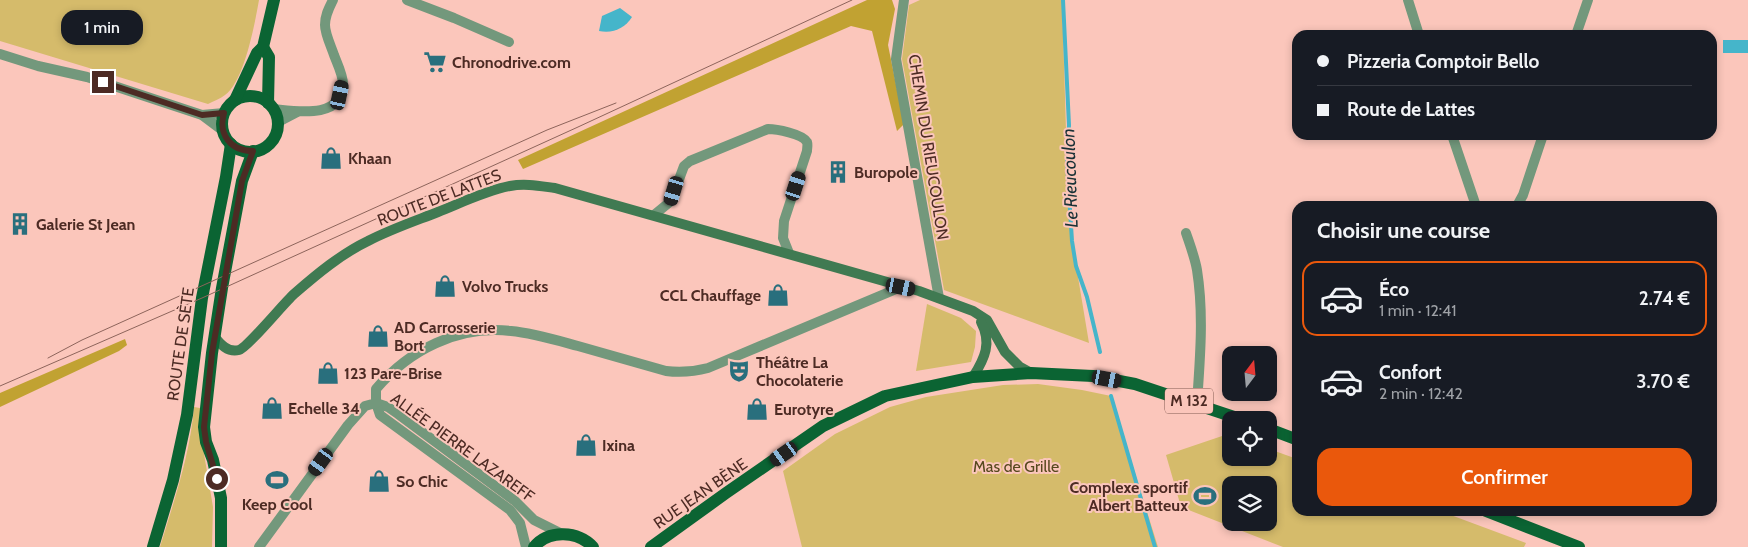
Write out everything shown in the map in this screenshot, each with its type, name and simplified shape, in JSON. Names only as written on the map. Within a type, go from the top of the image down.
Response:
[{"type":"main road","points":[[235,100],[257,54],[263,47],[274,0]]},
{"type":"main road","points":[[263,47],[269,57],[271,106],[278,122],[276,133],[270,143],[262,149],[253,151],[237,149],[225,138],[222,130],[224,113],[235,100],[243,96],[252,96],[261,98],[271,106]]},
{"type":"main road","name":"ROUTE DE SÈTE","points":[[153,547],[173,480],[187,415],[202,298],[231,144]]},
{"type":"main road","name":"ROUTE DE SÈTE","points":[[221,547],[221,498],[213,460],[206,442],[204,427],[214,336],[242,181],[253,151]]},
{"type":"main road","name":"RUE JEAN BÈNE","points":[[651,547],[823,426],[885,396],[973,376],[1031,373],[1093,376],[1135,384],[1197,403]]},
{"type":"main road","name":"M 132","points":[[1197,403],[1222,412]]},
{"type":"main road","points":[[1277,432],[1292,438]]},
{"type":"main road","points":[[1499,516],[1579,547]]},
{"type":"main road","points":[[534,547],[548,537],[562,534],[582,538],[593,547]]},
{"type":"street","points":[[271,106],[298,111],[318,111],[332,106],[340,95],[343,84],[325,26],[327,11],[333,0]]},
{"type":"street","points":[[407,0],[509,42]]},
{"type":"street","name":"CHEMIN DU RIEUCOULON","points":[[904,0],[896,59],[939,298]]},
{"type":"street","points":[[1408,0],[1417,30]]},
{"type":"street","points":[[1578,30],[1588,0]]},
{"type":"street","points":[[0,54],[38,66],[87,77],[202,115],[222,130]]},
{"type":"street","points":[[278,122],[298,111]]},
{"type":"street","points":[[202,115],[224,113]]},
{"type":"street","points":[[654,215],[671,201],[684,166],[690,161],[768,129],[775,129],[802,137],[807,142],[807,150],[784,221],[782,238],[789,253]]},
{"type":"street","points":[[1454,140],[1474,201]]},
{"type":"street","points":[[1520,201],[1541,140]]},
{"type":"street","name":"ROUTE DE LATTES","points":[[214,336],[226,348],[239,350],[250,342],[297,291],[332,263],[352,250],[373,238],[455,205],[510,186],[527,184],[555,188],[654,215],[939,298],[973,311],[987,320],[1005,352],[1020,367],[1031,373]]},
{"type":"street","points":[[1186,233],[1196,268],[1200,297],[1197,403]]},
{"type":"street","points":[[259,547],[348,425],[365,406],[376,403],[376,390],[400,365],[419,351],[441,341],[463,334],[488,330],[517,332],[544,337],[666,371],[693,372],[708,368],[901,287]]},
{"type":"street","points":[[973,311],[987,332],[984,357],[973,376]]},
{"type":"street","name":"ALLÉE PIERRE LAZAREFF","points":[[376,403],[380,416],[491,490],[515,501],[534,520],[562,534]]},
{"type":"street","name":"ALLÉE PIERRE LAZAREFF","points":[[491,490],[517,516],[524,533],[526,547]]},
{"type":"green space","points":[[0,0],[259,0],[248,51],[238,78],[225,95],[208,104],[0,41]]},
{"type":"green space","points":[[920,0],[1062,0],[1067,163],[1072,241],[1089,343],[944,290],[902,59],[909,5]]},
{"type":"green space","points":[[927,304],[961,318],[976,331],[975,347],[971,362],[916,371]]},
{"type":"green space","name":"Mas de Grille","points":[[1038,384],[1111,396],[1158,547],[802,547],[783,471],[835,434],[890,407],[926,397],[1003,385]]},
{"type":"green space","points":[[194,407],[200,408],[203,448],[213,507],[212,547],[160,547],[185,460]]},
{"type":"green space","name":"Complexe sportif Albert Batteux","points":[[1222,436],[1222,466],[1277,466],[1277,452],[1292,457],[1292,516],[1453,516],[1526,543],[1524,547],[1283,547],[1242,531],[1277,531],[1277,476],[1222,476],[1222,523],[1181,507],[1166,455]]},
{"type":"shaded area","points":[[867,0],[892,0],[895,9],[888,45],[904,124],[897,131],[872,31],[851,26],[523,169],[518,160]]},
{"type":"shaded area","points":[[125,339],[127,345],[119,351],[0,407],[0,393]]},
{"type":"water","points":[[620,8],[632,17],[629,21],[614,31],[599,31],[602,16]]},
{"type":"water","points":[[1723,40],[1748,40],[1748,53],[1723,53]]},
{"type":"waterway","name":"Le Rieucoulon","points":[[1063,0],[1069,125],[1067,163],[1072,241],[1076,266],[1087,297],[1100,352]]},
{"type":"waterway","name":"Le Rieucoulon","points":[[1111,396],[1155,547]]},
{"type":"tram line","points":[[0,386],[202,298],[852,0]]},
{"type":"tram line","points":[[48,358],[82,340],[547,130],[616,103]]},
{"type":"place","name":"Chronodrive.com","points":[[435,62]]},
{"type":"place","name":"Khaan","points":[[331,158]]},
{"type":"place","name":"Buropole","points":[[838,172]]},
{"type":"place","name":"Galerie St Jean","points":[[20,224]]},
{"type":"place","name":"Volvo Trucks","points":[[445,286]]},
{"type":"place","name":"CCL Chauffage","points":[[778,295]]},
{"type":"place","name":"AD Carrosserie Bort","points":[[378,336]]},
{"type":"place","name":"Théâtre La Chocolaterie","points":[[739,371]]},
{"type":"place","name":"123 Pare-Brise","points":[[328,373]]},
{"type":"place","name":"Echelle 34","points":[[272,408]]},
{"type":"place","name":"Eurotyre","points":[[757,409]]},
{"type":"place","name":"Ixina","points":[[586,445]]},
{"type":"place","name":"Keep Cool","points":[[277,480]]},
{"type":"place","name":"So Chic","points":[[379,481]]},
{"type":"place","name":"Complexe sportif Albert Batteux","points":[[1205,496]]},
{"type":"route","points":[[103,82],[202,115],[224,113],[222,130],[225,138],[237,149],[253,151],[242,181],[212,353],[204,427],[206,442],[213,460],[217,479]]}]
